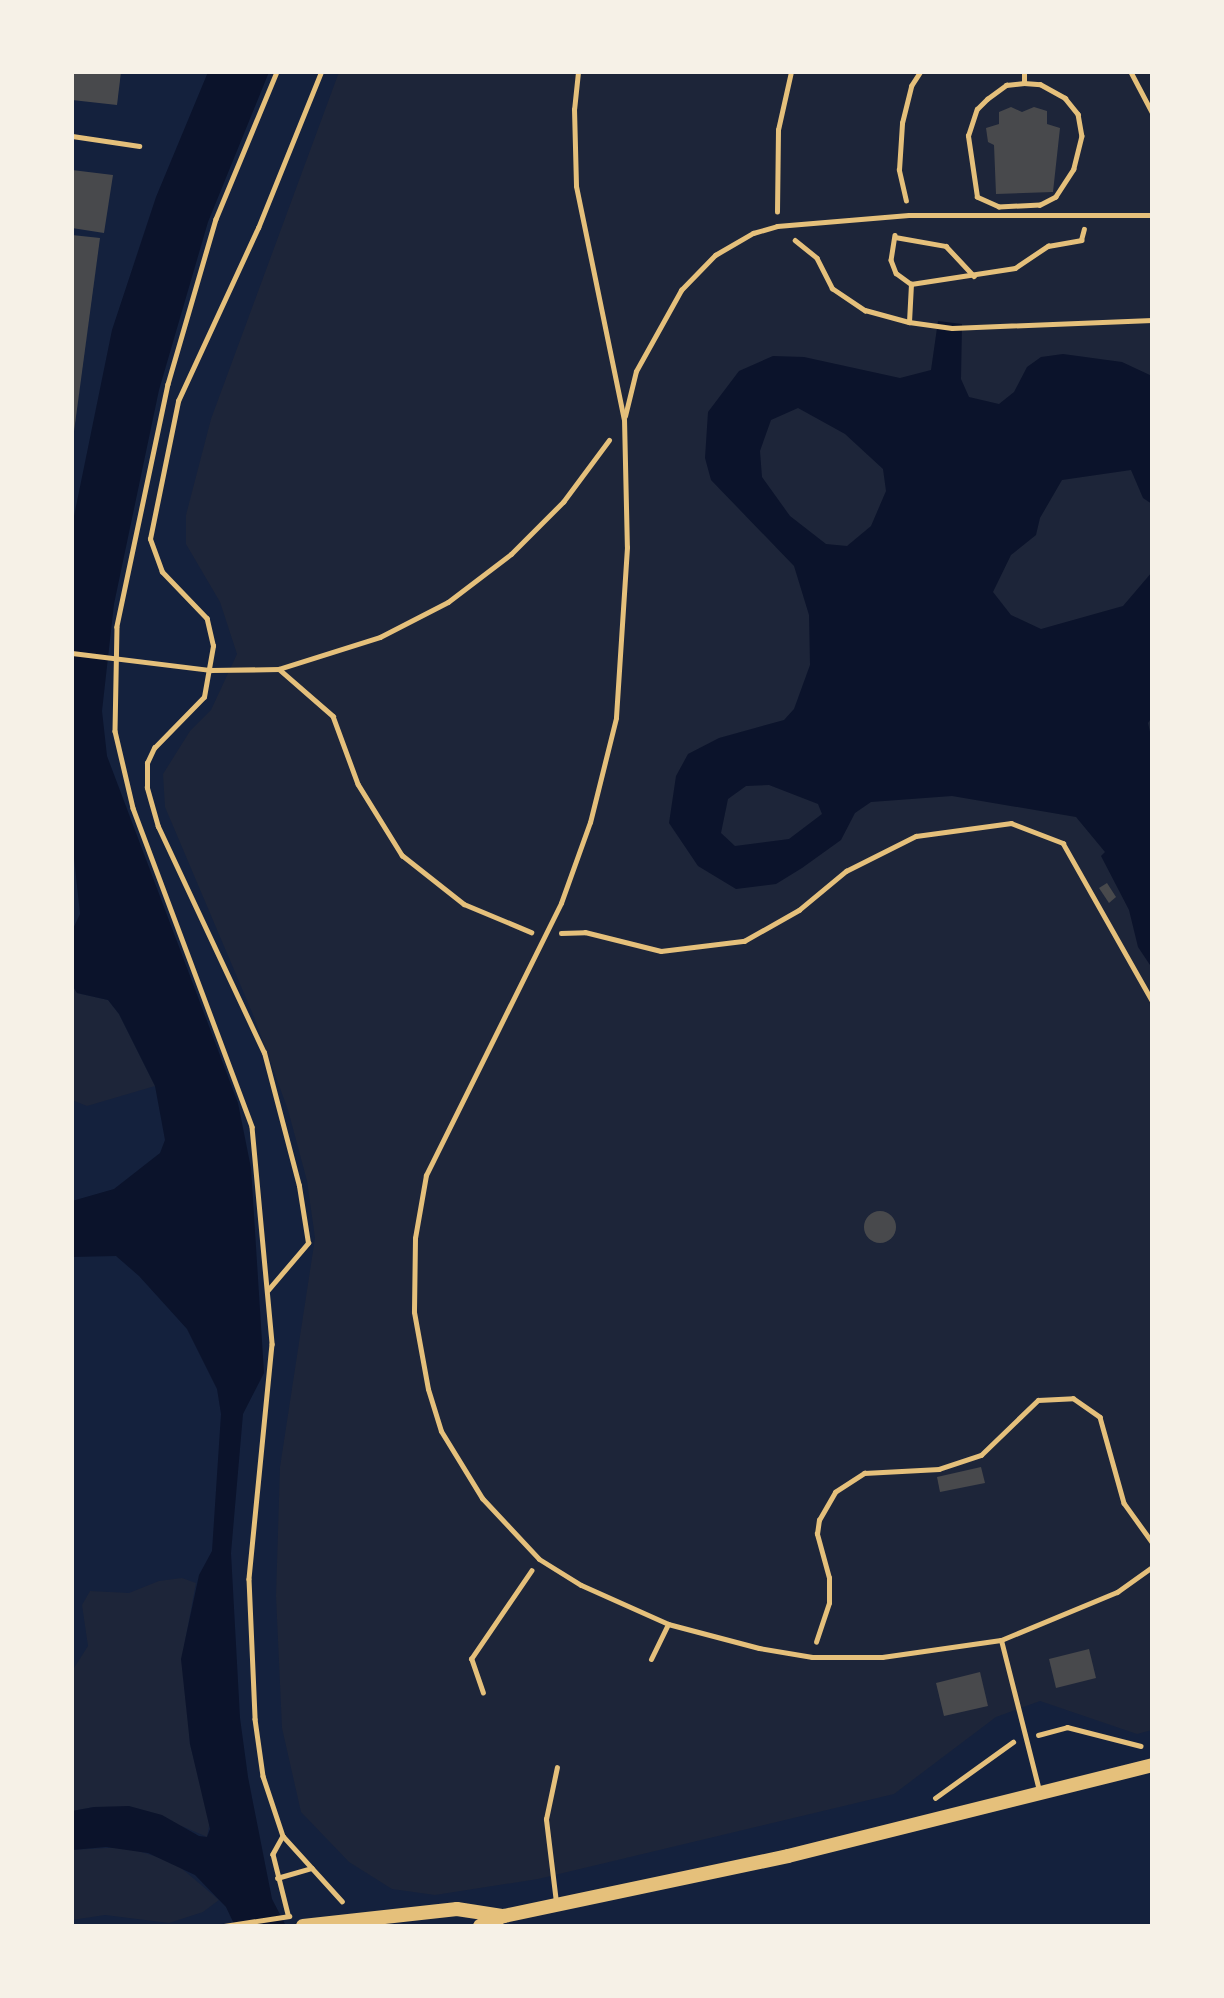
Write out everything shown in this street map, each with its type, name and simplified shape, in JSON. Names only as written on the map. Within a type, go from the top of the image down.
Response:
[{"type":"main road","points":[[480,1926],[504,1916],[557,1908],[788,1856],[1039,1790],[1152,1765]]},
{"type":"main road","points":[[303,1920],[347,1913],[457,1909],[504,1916]]},
{"type":"lane","points":[[578,72],[574,109],[576,186],[624,419],[627,547],[616,718],[590,822],[547,934],[426,1175],[415,1238],[414,1300],[428,1389],[442,1431],[482,1498],[539,1559],[581,1585],[668,1624],[759,1648],[811,1657],[940,1652],[1001,1640],[1117,1592],[1152,1567]]},
{"type":"lane","points":[[72,135],[139,146]]},
{"type":"lane","points":[[624,419],[636,371],[681,290],[715,255],[753,233],[777,226],[909,215],[1152,215]]},
{"type":"lane","points":[[651,1660],[668,1624]]},
{"type":"lane","points":[[1001,1640],[1039,1790]]},
{"type":"lane","points":[[557,1767],[546,1819],[557,1908]]},
{"type":"path","points":[[277,72],[216,219],[168,384],[122,600],[115,677],[116,731],[133,808],[252,1127],[272,1344],[249,1579],[249,1659],[263,1776],[283,1836],[347,1913]]},
{"type":"path","points":[[268,1291],[308,1243],[299,1186],[264,1053],[158,827],[145,777],[147,763],[165,733],[204,696],[211,670],[213,646],[207,619],[162,572],[153,556],[152,523],[178,401],[258,228],[321,72]]},
{"type":"path","points":[[791,72],[778,130],[777,226],[817,258],[832,288],[865,310],[909,322],[952,328],[1152,320]]},
{"type":"path","points":[[909,215],[899,170],[901,123],[911,86],[920,72]]},
{"type":"path","points":[[1024,72],[1024,83]]},
{"type":"path","points":[[1131,72],[1152,112]]},
{"type":"path","points":[[1024,83],[1040,84],[1065,98],[1078,114],[1082,135],[1074,169],[1056,197],[1040,205],[999,207],[976,197],[968,136],[977,109],[987,99],[1006,85],[1024,83]]},
{"type":"path","points":[[893,216],[895,237],[891,260],[896,273],[911,284],[965,278],[1015,268],[1037,256],[1048,246],[1081,240],[1089,215]]},
{"type":"path","points":[[895,237],[946,246],[974,276]]},
{"type":"path","points":[[909,322],[911,284]]},
{"type":"path","points":[[72,653],[211,670],[279,668],[380,637],[448,602],[481,579],[563,502],[624,419]]},
{"type":"path","points":[[279,668],[333,716],[358,784],[402,855],[464,904],[519,931],[547,934],[585,932],[661,950],[744,941],[799,910],[846,871],[916,836],[1012,822],[1063,843],[1152,1000]]},
{"type":"path","points":[[811,1657],[830,1604],[819,1520],[835,1492],[846,1480],[877,1470],[924,1471],[981,1455],[1038,1399],[1073,1398],[1100,1417],[1124,1503],[1152,1542]]},
{"type":"path","points":[[483,1693],[471,1659],[539,1559]]},
{"type":"path","points":[[932,1800],[1004,1745],[1067,1727],[1139,1746],[1152,1743]]},
{"type":"path","points":[[283,1836],[273,1854],[277,1878],[293,1926]]},
{"type":"path","points":[[277,1878],[312,1868]]},
{"type":"path","points":[[224,1926],[303,1920]]},
{"type":"shaded area","points":[[208,72],[269,72],[208,222],[159,390],[114,604],[102,711],[107,756],[238,1103],[251,1168],[264,1373],[243,1414],[231,1553],[240,1718],[248,1777],[272,1899],[286,1926],[235,1926],[226,1907],[195,1875],[148,1853],[106,1847],[72,1850],[72,1811],[94,1807],[129,1806],[162,1815],[199,1836],[207,1837],[210,1829],[190,1744],[181,1659],[199,1575],[212,1551],[221,1414],[217,1389],[187,1329],[139,1276],[116,1256],[72,1257],[72,1201],[114,1189],[160,1153],[165,1140],[155,1086],[119,1014],[108,1000],[77,993],[72,985],[72,931],[80,914],[72,839],[72,526],[112,330],[156,197]]},
{"type":"shaded area","points":[[339,72],[1152,72],[1152,1730],[1137,1734],[1040,1701],[996,1717],[894,1794],[538,1879],[435,1895],[392,1889],[349,1862],[301,1812],[282,1728],[276,1596],[280,1467],[315,1238],[307,1181],[288,1110],[254,1017],[165,807],[163,774],[190,731],[211,710],[237,654],[220,602],[186,544],[186,515],[211,419]]},
{"type":"shaded area","points":[[938,321],[962,324],[961,379],[969,397],[999,404],[1014,392],[1027,367],[1041,357],[1063,354],[1122,362],[1152,376],[1152,504],[1143,498],[1131,470],[1062,480],[1040,518],[1036,535],[1011,555],[993,592],[1011,615],[1041,629],[1123,606],[1152,572],[1152,717],[1148,723],[1152,741],[1152,968],[1138,947],[1129,910],[1101,856],[1105,852],[1076,817],[952,796],[871,802],[855,813],[841,840],[802,868],[776,884],[736,889],[698,866],[669,823],[676,776],[688,754],[719,738],[784,720],[794,709],[810,665],[809,615],[794,566],[711,480],[705,458],[708,412],[739,371],[773,356],[804,357],[900,378],[931,370]],"holes":[[[798,408],[845,434],[883,469],[886,491],[871,526],[847,546],[826,544],[790,516],[762,477],[760,451],[771,420]],[[769,785],[818,804],[822,814],[789,839],[735,846],[721,833],[728,799],[746,786]]]},
{"type":"shaded area","points":[[72,985],[77,993],[108,1000],[119,1014],[155,1086],[87,1106],[72,1100]]},
{"type":"shaded area","points":[[182,1578],[196,1583],[184,1647],[190,1744],[210,1821],[207,1837],[184,1827],[94,1807],[72,1811],[72,1671],[88,1646],[82,1605],[90,1591],[129,1593],[159,1581]]},
{"type":"shaded area","points":[[125,1847],[174,1862],[219,1900],[203,1912],[169,1923],[105,1915],[72,1920],[72,1850]]},
{"type":"building","points":[[72,72],[121,72],[117,105],[72,100]]},
{"type":"building","points":[[1011,107],[1022,112],[1034,107],[1047,111],[1047,124],[1060,128],[1053,192],[996,194],[994,145],[988,142],[986,128],[999,124],[999,112]]},
{"type":"building","points":[[72,170],[113,175],[104,233],[72,228]]},
{"type":"building","points":[[72,235],[100,238],[73,439],[72,439]]},
{"type":"building","points":[[1107,883],[1116,897],[1109,903],[1099,888]]},
{"type":"building","points":[[880,1211],[891,1216],[896,1227],[891,1238],[880,1243],[869,1238],[864,1227],[869,1216]]},
{"type":"building","points":[[981,1467],[985,1483],[940,1492],[937,1477]]},
{"type":"building","points":[[1089,1649],[1096,1678],[1056,1688],[1049,1659]]},
{"type":"building","points":[[980,1672],[988,1706],[944,1716],[936,1683]]}]
